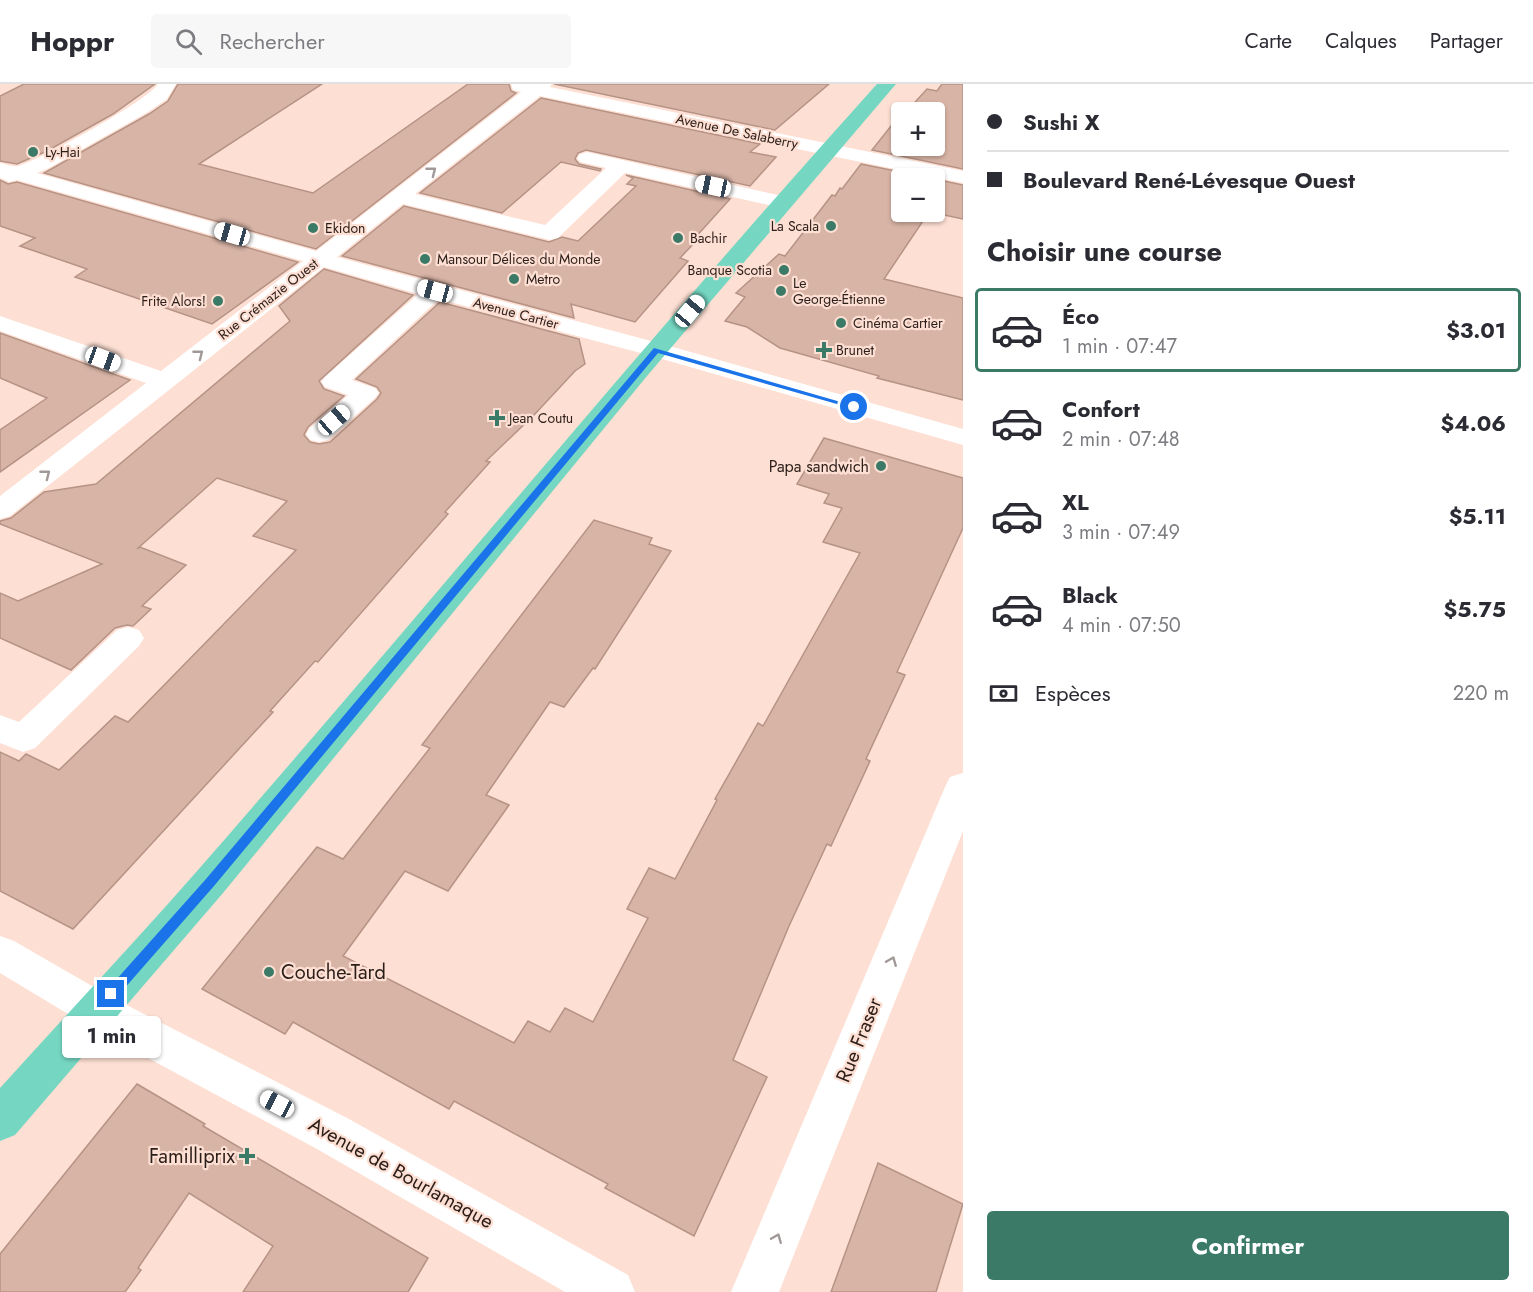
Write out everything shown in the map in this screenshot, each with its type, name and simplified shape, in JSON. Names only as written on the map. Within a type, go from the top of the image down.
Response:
[{"type":"main road","points":[[0,1120],[210,882],[782,202],[887,84]]},
{"type":"street","points":[[5,175],[42,164],[141,108],[160,95],[167,84]]},
{"type":"street","name":"Avenue De Salaberry","points":[[511,84],[540,87],[963,177]]},
{"type":"street","name":"Rue Crémazie Ouest","points":[[0,510],[540,87]]},
{"type":"street","points":[[587,158],[782,202]]},
{"type":"street","points":[[400,196],[550,233],[621,165]]},
{"type":"street","name":"Avenue Cartier","points":[[5,175],[657,350],[963,437]]},
{"type":"street","points":[[319,434],[366,393],[334,382],[435,291]]},
{"type":"street","points":[[0,323],[164,381]]},
{"type":"street","points":[[0,728],[23,739],[128,638]]},
{"type":"street","name":"Rue Fraser","points":[[755,1292],[963,787]]},
{"type":"street","name":"Avenue de Bourlamaque","points":[[0,953],[97,1010],[333,1134],[611,1292]]},
{"type":"building","points":[[24,84],[155,84],[113,114],[47,151],[17,164],[0,161],[0,96]]},
{"type":"building","points":[[178,84],[322,84],[199,164],[313,193],[468,84],[509,84],[511,91],[516,93],[316,249],[44,173],[149,114],[168,101]]},
{"type":"building","points":[[554,84],[829,84],[775,130]]},
{"type":"building","points":[[942,84],[963,84],[963,169],[901,156],[945,156],[945,102],[915,102],[927,89],[937,91]]},
{"type":"building","points":[[541,98],[760,144],[750,152],[776,157],[750,186],[586,150],[578,153],[575,159],[579,164],[601,169],[600,171],[561,162],[502,213],[420,193]]},
{"type":"building","points":[[891,126],[891,154],[872,150]]},
{"type":"building","points":[[861,164],[891,170],[891,222],[922,222],[884,279],[963,298],[963,400],[877,378],[879,376],[780,348],[747,327],[725,321],[745,297],[736,293],[779,254],[785,256],[832,195],[835,196],[840,188],[842,189]]},
{"type":"building","points":[[626,175],[730,199],[680,258],[688,261],[635,322],[571,304],[574,318],[342,256],[404,206],[549,242],[562,237],[578,241],[636,186],[627,184],[633,178]]},
{"type":"building","points":[[0,180],[8,184],[17,182],[298,262],[212,324],[75,277],[87,269],[20,246],[35,238],[0,226]]},
{"type":"building","points":[[945,181],[963,185],[963,219],[945,215]]},
{"type":"building","points":[[324,269],[413,295],[319,381],[324,389],[344,396],[308,427],[304,435],[310,442],[319,444],[330,442],[377,399],[381,393],[377,387],[356,379],[440,302],[579,339],[585,364],[575,371],[486,461],[490,462],[445,512],[448,514],[318,662],[315,661],[270,711],[273,712],[73,929],[0,891],[0,752],[19,761],[26,754],[59,770],[115,716],[128,722],[296,550],[253,536],[287,501],[217,478],[137,549],[140,547],[186,565],[142,606],[151,609],[133,626],[115,628],[71,670],[0,638],[0,593],[18,601],[102,564],[0,524],[0,521],[11,518],[44,492],[96,484],[290,321],[279,306]]},
{"type":"building","points":[[0,333],[130,380],[0,472],[0,430],[47,398],[0,378]]},
{"type":"building","points":[[824,438],[963,478],[963,528],[897,672],[905,675],[866,759],[870,761],[831,846],[827,844],[789,926],[733,1060],[767,1077],[694,1236],[605,1188],[608,1184],[454,1101],[449,1109],[293,1022],[285,1034],[202,989],[317,847],[343,859],[430,748],[422,745],[594,520],[652,538],[649,544],[671,551],[595,669],[593,668],[564,707],[550,702],[486,795],[509,805],[448,891],[405,871],[343,956],[514,1043],[528,1021],[550,1032],[565,1008],[593,1022],[648,918],[627,909],[649,868],[675,879],[717,800],[715,799],[758,723],[763,726],[860,553],[823,542],[842,508],[824,503],[829,494],[797,484]]},
{"type":"building","points":[[137,1084],[205,1124],[203,1126],[428,1258],[408,1292],[243,1292],[273,1246],[189,1193],[138,1268],[141,1270],[125,1292],[0,1292],[0,1254]]},
{"type":"building","points":[[878,1163],[963,1204],[936,1292],[831,1292]]},
{"type":"place","name":"Ly-Hai","points":[[33,152]]},
{"type":"place","name":"La Scala","points":[[831,226]]},
{"type":"place","name":"Ekidon","points":[[313,228]]},
{"type":"place","name":"Bachir","points":[[678,238]]},
{"type":"place","name":"Mansour Délices du Monde","points":[[425,259]]},
{"type":"place","name":"Banque Scotia","points":[[784,270]]},
{"type":"place","name":"Metro","points":[[514,279]]},
{"type":"place","name":"Le George-Étienne","points":[[781,291]]},
{"type":"place","name":"Frite Alors!","points":[[218,301]]},
{"type":"place","name":"Cinéma Cartier","points":[[841,323]]},
{"type":"place","name":"Brunet","points":[[824,350]]},
{"type":"place","name":"Jean Coutu","points":[[497,418]]},
{"type":"place","name":"Papa sandwich","points":[[881,466]]},
{"type":"place","name":"Couche-Tard","points":[[269,972]]},
{"type":"place","name":"Familliprix","points":[[247,1156]]},
{"type":"route","points":[[111,994],[210,882],[657,350],[854,407]]}]
